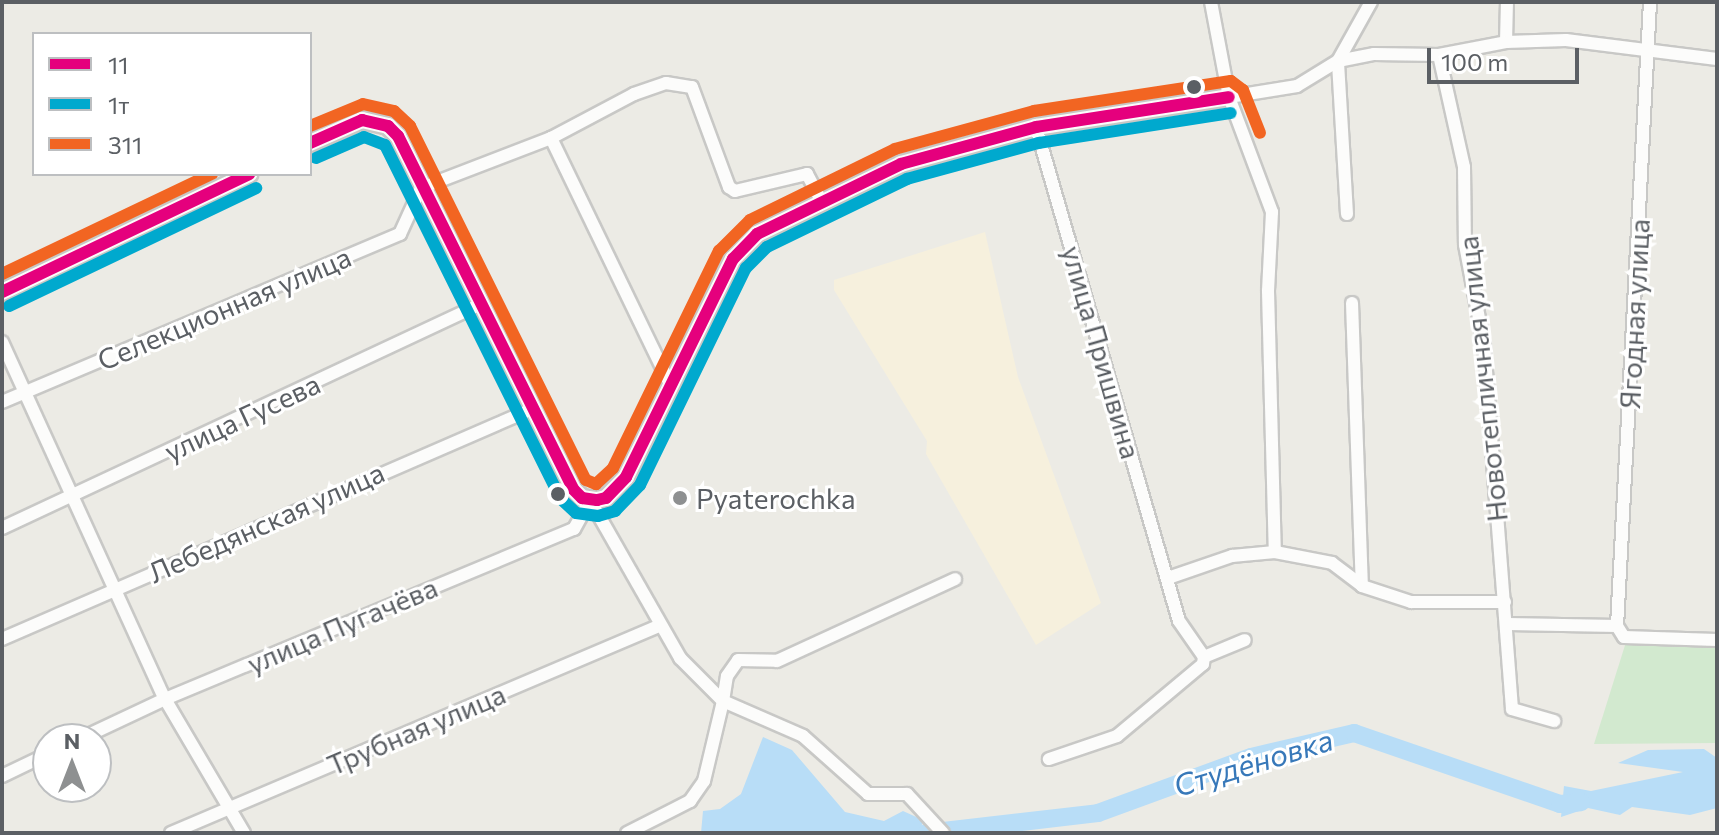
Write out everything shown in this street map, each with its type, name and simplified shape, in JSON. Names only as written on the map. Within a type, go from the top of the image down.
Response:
[{"type":"street","points":[[1211,2],[1229,97],[1272,212],[1268,291],[1275,552]]},
{"type":"street","points":[[1347,214],[1338,61],[1371,2]]},
{"type":"street","points":[[1506,42],[1507,2]]},
{"type":"street","name":"Ягодная улица","points":[[1617,626],[1650,2]]},
{"type":"street","points":[[590,500],[606,498],[626,477],[733,259],[757,234],[821,200],[901,164],[1036,127],[1297,86],[1338,61],[1374,54],[1439,55],[1506,42],[1566,40],[1646,53],[1717,59]]},
{"type":"street","name":"Новотепличная улица","points":[[1439,55],[1464,167],[1465,245],[1484,345],[1508,624],[1512,709],[1554,721]]},
{"type":"street","points":[[421,188],[551,138],[634,94],[685,83],[692,87],[729,187],[735,191],[807,174],[821,200]]},
{"type":"street","points":[[312,142],[346,124],[376,122],[398,136],[421,188],[573,489],[590,500],[691,674],[723,701],[803,736],[868,794],[907,794],[943,833]]},
{"type":"street","name":"улица Пришвина","points":[[1036,127],[1179,621],[1204,657]]},
{"type":"street","points":[[551,138],[671,386]]},
{"type":"street","points":[[2,292],[245,176]]},
{"type":"street","name":"Селекционная улица","points":[[2,402],[400,234],[421,188]]},
{"type":"street","points":[[1352,303],[1362,586]]},
{"type":"street","name":"улица Гусева","points":[[2,528],[481,304]]},
{"type":"street","points":[[2,342],[165,699],[244,833]]},
{"type":"street","name":"Лебедянская улица","points":[[2,639],[532,409]]},
{"type":"street","name":"улица Пугачёва","points":[[112,724],[574,529],[590,500]]},
{"type":"street","points":[[1168,578],[1232,556],[1275,552],[1332,563],[1362,586],[1411,602],[1505,602]]},
{"type":"street","points":[[627,833],[645,829],[690,801],[704,781],[727,676],[738,660],[777,661],[955,579]]},
{"type":"street","points":[[1508,624],[1617,626],[1624,637],[1717,640]]},
{"type":"street","name":"Трубная улица","points":[[171,833],[661,625]]},
{"type":"street","points":[[1049,759],[1117,736],[1203,664],[1204,657],[1245,640]]},
{"type":"street","points":[[2,776],[32,762]]},
{"type":"shaded area","points":[[985,232],[1018,377],[1101,603],[1036,645],[926,454],[927,441],[834,290],[834,280]]},
{"type":"green space","points":[[1717,641],[1717,743],[1594,744],[1626,642]]},
{"type":"water","points":[[763,737],[792,750],[845,812],[884,821],[903,811],[923,820],[920,833],[701,833],[703,811],[720,809],[741,794]]},
{"type":"water","points":[[1704,749],[1717,758],[1717,808],[1690,815],[1632,807],[1620,815],[1588,808],[1561,817],[1564,786],[1591,791],[1683,772],[1618,763],[1648,750]]},
{"type":"waterway","name":"Студёновка","points":[[926,833],[1098,813],[1251,757],[1354,733],[1560,804],[1581,802]]},
{"type":"transit line","name":"311","points":[[312,125],[363,104],[394,111],[410,126],[586,480],[596,484],[613,468],[719,251],[750,220],[895,149],[1034,111],[1231,81],[1243,90],[1260,133]]},
{"type":"transit line","name":"11","points":[[312,142],[362,120],[388,126],[398,136],[573,489],[582,498],[597,500],[606,498],[626,477],[733,259],[757,234],[901,164],[1036,127],[1229,97]]},
{"type":"transit line","name":"1т","points":[[316,158],[364,137],[385,145],[560,498],[576,513],[598,516],[615,511],[640,485],[746,268],[767,247],[907,179],[1039,143],[1231,113]]},
{"type":"transit line","name":"311","points":[[2,274],[208,176]]},
{"type":"transit line","name":"11","points":[[2,292],[245,176]]},
{"type":"transit line","name":"1т","points":[[9,306],[256,188]]},
{"type":"place","name":"Pyaterochka","points":[[680,498]]}]
